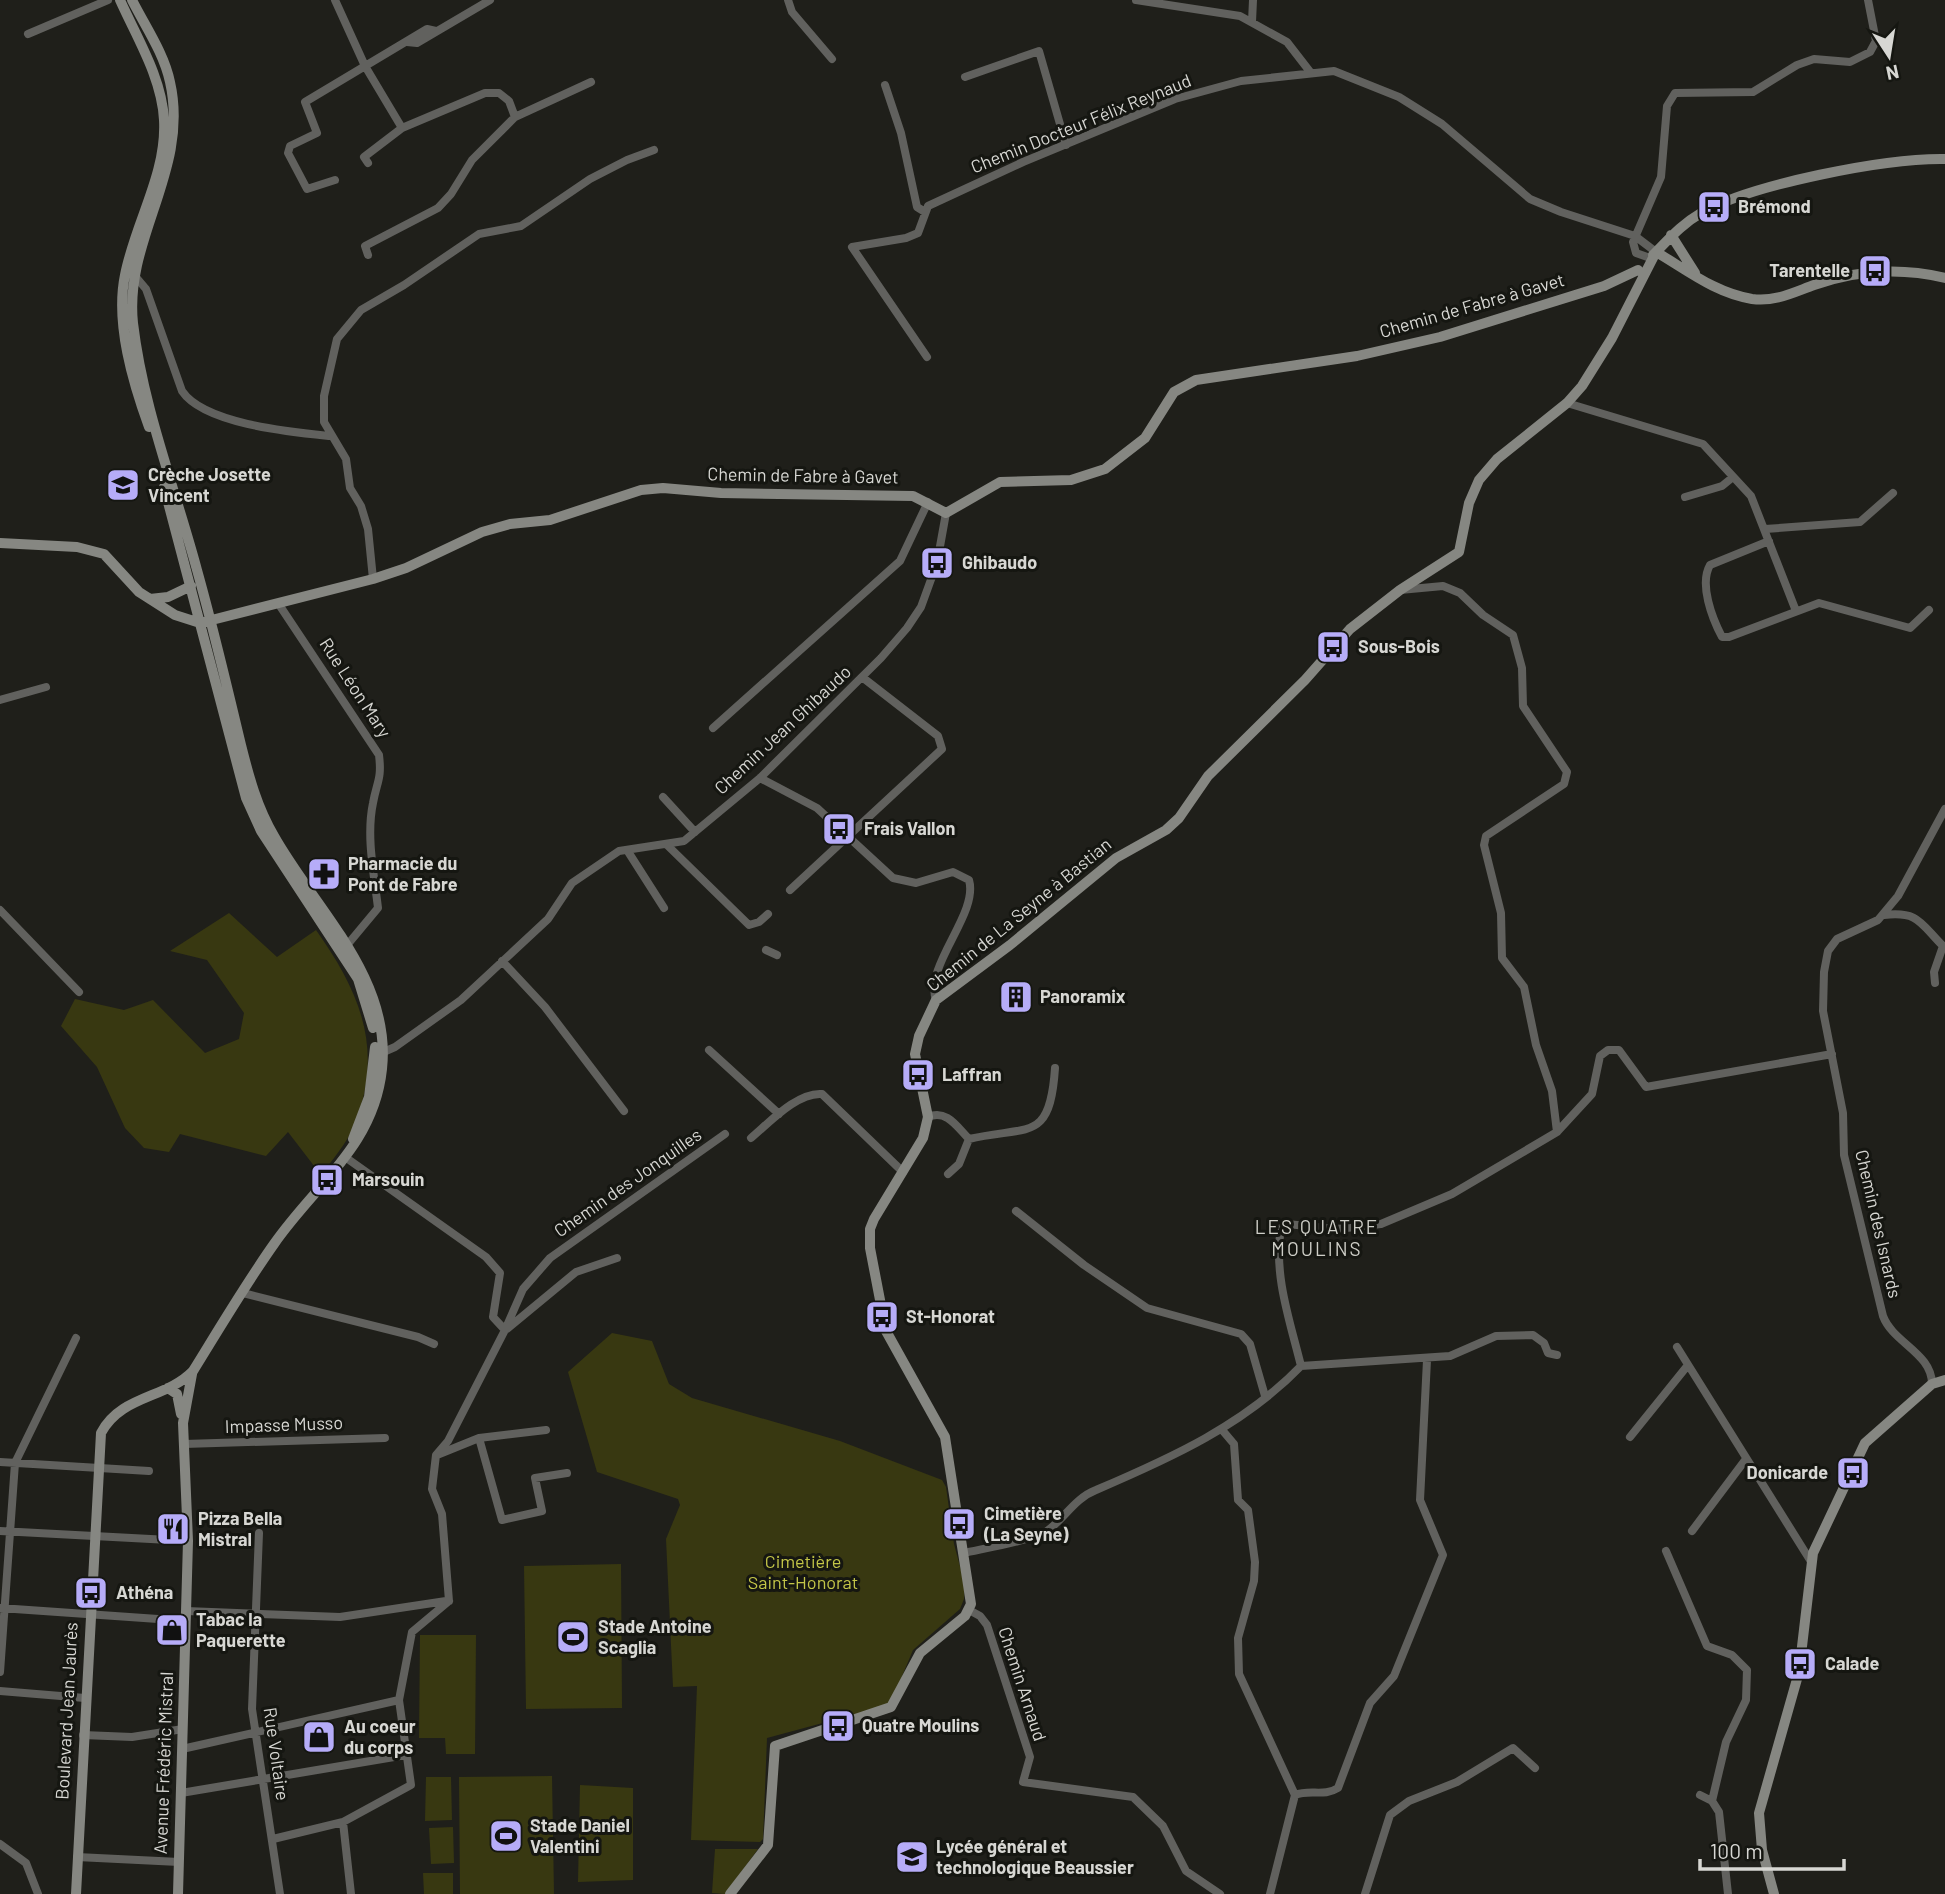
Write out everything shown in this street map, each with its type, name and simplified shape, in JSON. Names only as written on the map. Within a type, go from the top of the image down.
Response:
[{"type":"street","points":[[28,34],[108,0]]},
{"type":"street","points":[[120,0],[159,88],[165,132],[158,168],[125,275],[125,329],[142,407],[191,586]]},
{"type":"street","points":[[132,0],[169,75],[175,131],[168,170],[135,276],[134,328],[144,382],[205,622],[261,811],[289,861],[372,993],[379,1054],[380,1081],[371,1117],[362,1136],[274,1244],[193,1371]]},
{"type":"street","points":[[335,0],[365,66],[402,128]]},
{"type":"street","points":[[335,180],[307,189],[288,153],[290,146],[317,133],[305,102],[427,29],[436,32],[490,0]]},
{"type":"street","points":[[788,0],[792,12],[832,59]]},
{"type":"street","points":[[1136,0],[1240,16],[1287,42],[1311,73]]},
{"type":"street","points":[[1252,22],[1253,0]]},
{"type":"street","points":[[1868,0],[1876,41],[1870,52],[1850,62],[1814,60],[1797,65],[1753,92],[1675,93],[1667,106],[1661,177],[1635,236],[1636,253],[1653,256],[1704,282],[1752,299],[1774,299],[1815,285],[1875,271],[1899,270],[1945,278]]},
{"type":"street","points":[[965,78],[1039,51],[1066,145]]},
{"type":"street","name":"Chemin Docteur Félix Reynaud","points":[[927,356],[852,247],[906,239],[918,233],[928,206],[1175,99],[1241,81],[1334,71],[1398,97],[1442,124],[1530,198],[1561,212],[1635,236]]},
{"type":"street","points":[[368,255],[365,246],[438,208],[451,194],[472,160],[515,117],[591,82]]},
{"type":"street","points":[[885,85],[901,132],[916,207],[925,212]]},
{"type":"street","points":[[368,163],[364,157],[402,128],[485,93],[499,93],[509,102],[515,117]]},
{"type":"street","points":[[373,579],[369,529],[361,506],[350,488],[346,459],[324,422],[324,396],[337,339],[348,322],[361,310],[404,285],[479,233],[521,226],[590,179],[654,150]]},
{"type":"street","name":"Chemin de La Seyne à Bastian","points":[[1636,284],[1638,270],[1671,235],[1714,206],[1775,186],[1862,169],[1945,159]]},
{"type":"street","points":[[1671,235],[1688,264],[1704,282]]},
{"type":"street","points":[[1635,236],[1653,256]]},
{"type":"street","name":"Chemin de La Seyne à Bastian","points":[[928,1117],[915,1054],[919,1036],[936,1000],[1010,945],[1116,858],[1166,830],[1179,818],[1208,776],[1305,680],[1350,629],[1399,590],[1459,552],[1469,503],[1487,468],[1567,403],[1598,361],[1653,256]]},
{"type":"street","name":"Chemin de Fabre à Gavet","points":[[205,622],[373,579],[406,568],[482,531],[561,517],[641,490],[875,493],[912,496],[946,513],[1000,482],[1070,480],[1105,469],[1145,438],[1174,392],[1196,380],[1237,371],[1307,364],[1404,346],[1463,331],[1604,286],[1638,270]]},
{"type":"street","points":[[135,276],[146,289],[182,391],[189,401],[203,409],[255,425],[330,436]]},
{"type":"street","name":"Chemin de Fabre à Gavet","points":[[1604,286],[1636,284]]},
{"type":"street","points":[[1567,403],[1703,444],[1752,496],[1796,611]]},
{"type":"street","points":[[1685,497],[1723,486],[1733,477]]},
{"type":"street","points":[[1765,529],[1860,522],[1893,493]]},
{"type":"street","points":[[713,728],[900,561],[928,502]]},
{"type":"street","name":"Chemin Jean Ghibaudo","points":[[379,1054],[461,1000],[548,919],[572,883],[619,851],[684,841],[760,778],[896,643],[920,607],[940,552],[946,513]]},
{"type":"street","points":[[1769,541],[1710,565],[1705,584],[1722,637],[1729,637],[1819,603],[1910,628],[1929,610]]},
{"type":"street","points":[[0,543],[92,549],[104,554],[129,583],[150,599],[175,615],[205,622]]},
{"type":"street","points":[[150,599],[175,594],[191,586],[197,588],[205,622]]},
{"type":"street","points":[[1399,590],[1443,586],[1460,593],[1483,615],[1513,635],[1522,668],[1523,706],[1567,772],[1564,784],[1486,836],[1484,845],[1501,913],[1502,958],[1524,987],[1536,1045],[1552,1091],[1557,1132]]},
{"type":"street","points":[[175,594],[175,615]]},
{"type":"street","name":"Rue Léon Mary","points":[[278,603],[379,755],[382,778],[372,803],[371,852],[378,908],[344,949]]},
{"type":"street","points":[[790,890],[942,749],[938,736],[862,677]]},
{"type":"street","points":[[0,700],[46,687]]},
{"type":"street","points":[[760,778],[817,807],[893,878],[904,883],[953,872],[969,880],[969,896],[939,971],[934,991],[936,1000]]},
{"type":"street","points":[[663,797],[695,832]]},
{"type":"street","points":[[1884,915],[1898,896],[1945,809]]},
{"type":"street","points":[[666,844],[749,925],[759,922],[768,914]]},
{"type":"street","points":[[627,850],[664,908]]},
{"type":"street","points":[[0,909],[79,992]]},
{"type":"street","points":[[1884,915],[1905,912],[1913,915],[1943,946],[1934,972],[1936,983]]},
{"type":"street","name":"Chemin des Isnards","points":[[1884,915],[1869,925],[1843,933],[1828,951],[1822,994],[1843,1112],[1844,1155],[1883,1316],[1888,1326],[1929,1366],[1932,1384]]},
{"type":"street","points":[[766,950],[777,955]]},
{"type":"street","points":[[502,961],[545,1007],[624,1111]]},
{"type":"street","points":[[709,1050],[779,1114]]},
{"type":"street","points":[[1301,1366],[1284,1299],[1277,1252],[1281,1228],[1287,1224],[1337,1229],[1381,1224],[1452,1194],[1557,1132],[1592,1094],[1600,1056],[1608,1050],[1619,1050],[1647,1087],[1832,1054]]},
{"type":"street","points":[[970,1139],[1026,1132],[1040,1122],[1050,1109],[1055,1068]]},
{"type":"street","points":[[751,1138],[779,1114],[812,1093],[822,1094],[904,1171]]},
{"type":"street","points":[[730,1894],[768,1845],[775,1746],[874,1715],[891,1707],[920,1653],[969,1610],[972,1596],[945,1437],[890,1340],[874,1278],[870,1229],[923,1138],[928,1117],[938,1113],[945,1115],[970,1139]]},
{"type":"street","name":"Chemin des Jonquilles","points":[[436,1455],[448,1441],[523,1289],[556,1252],[725,1134]]},
{"type":"street","points":[[948,1174],[959,1164],[970,1139]]},
{"type":"street","points":[[345,1157],[486,1257],[500,1273],[493,1317],[505,1330],[576,1272],[617,1258]]},
{"type":"street","points":[[1016,1211],[1147,1308],[1241,1334],[1250,1344],[1265,1396]]},
{"type":"street","points":[[243,1293],[398,1332],[434,1345]]},
{"type":"street","points":[[964,1553],[1045,1533],[1093,1490],[1130,1478],[1223,1431],[1265,1396],[1279,1389],[1301,1366],[1385,1358],[1427,1360],[1450,1356],[1496,1336],[1533,1335],[1544,1343],[1548,1353],[1557,1355]]},
{"type":"street","points":[[0,1672],[2,1608],[15,1463],[76,1338]]},
{"type":"street","points":[[1677,1347],[1811,1560]]},
{"type":"street","points":[[1295,1796],[1303,1792],[1329,1793],[1338,1788],[1370,1703],[1394,1676],[1443,1555],[1420,1500],[1427,1360]]},
{"type":"street","points":[[1630,1437],[1688,1365]]},
{"type":"street","name":"Boulevard Jean Jaurès","points":[[76,1894],[82,1735],[101,1433],[111,1417],[130,1403],[168,1388],[193,1371]]},
{"type":"street","name":"Avenue Frédéric Mistral","points":[[183,1423],[193,1371]]},
{"type":"street","points":[[1774,1894],[1762,1850],[1759,1813],[1798,1672],[1811,1560],[1865,1443],[1932,1384],[1945,1380]]},
{"type":"street","name":"Avenue Frédéric Mistral","points":[[168,1388],[177,1394],[183,1423],[188,1541],[178,1894]]},
{"type":"street","points":[[449,1601],[442,1514],[432,1489],[436,1455],[479,1438],[546,1430]]},
{"type":"street","points":[[1223,1431],[1234,1444],[1238,1500],[1248,1510],[1254,1581],[1238,1638],[1239,1674],[1295,1796],[1270,1894]]},
{"type":"street","name":"Impasse Musso","points":[[184,1444],[385,1438]]},
{"type":"street","points":[[479,1438],[502,1520],[542,1511],[535,1478],[567,1473]]},
{"type":"street","points":[[1692,1531],[1746,1459]]},
{"type":"street","points":[[0,1462],[149,1471]]},
{"type":"street","points":[[0,1531],[188,1541]]},
{"type":"street","name":"Rue Voltaire","points":[[259,1533],[252,1709],[280,1894]]},
{"type":"street","points":[[1665,1551],[1707,1646],[1732,1655],[1747,1670],[1746,1700],[1726,1742],[1712,1801]]},
{"type":"street","points":[[186,1611],[340,1617],[449,1601]]},
{"type":"street","points":[[273,1839],[343,1822],[411,1785],[399,1700],[412,1632],[449,1601]]},
{"type":"street","points":[[2,1608],[158,1619]]},
{"type":"street","name":"Chemin Arnaud","points":[[969,1610],[980,1616],[987,1625],[1030,1757],[1023,1782],[1133,1797],[1163,1826],[1185,1871],[1220,1894]]},
{"type":"street","points":[[0,1691],[85,1698]]},
{"type":"street","points":[[182,1749],[399,1700]]},
{"type":"street","points":[[82,1735],[132,1737],[183,1729]]},
{"type":"street","points":[[1365,1894],[1390,1815],[1409,1801],[1457,1782],[1513,1748],[1535,1768]]},
{"type":"street","points":[[181,1793],[406,1755]]},
{"type":"street","points":[[1700,1795],[1712,1801],[1719,1812],[1728,1894]]},
{"type":"street","points":[[343,1822],[351,1894]]},
{"type":"street","points":[[0,1844],[26,1863],[38,1894]]},
{"type":"street","points":[[77,1857],[179,1862]]},
{"type":"green space","points":[[229,913],[277,957],[316,930],[332,953],[356,999],[367,1047],[363,1098],[351,1132],[321,1175],[288,1132],[266,1156],[180,1134],[169,1152],[144,1148],[125,1128],[97,1067],[61,1026],[75,999],[124,1010],[153,1000],[205,1053],[239,1039],[244,1013],[207,960],[170,951]]},
{"type":"green space","name":"Cimetière Saint-Honorat","points":[[612,1333],[652,1341],[669,1384],[692,1398],[840,1441],[942,1480],[946,1487],[954,1544],[965,1585],[960,1609],[913,1650],[892,1700],[882,1707],[767,1738],[763,1839],[760,1842],[691,1840],[697,1686],[673,1687],[666,1539],[680,1505],[678,1499],[597,1472],[568,1372]]},
{"type":"green space","name":"Stade Antoine Scaglia","points":[[621,1564],[622,1708],[526,1709],[524,1566]]},
{"type":"green space","points":[[420,1635],[476,1635],[475,1754],[446,1754],[445,1738],[419,1738]]},
{"type":"green space","name":"Stade Daniel Valentini","points":[[552,1776],[554,1894],[460,1894],[459,1777]]},
{"type":"green space","points":[[426,1777],[451,1777],[452,1820],[425,1821]]},
{"type":"green space","points":[[580,1785],[633,1788],[633,1880],[578,1882]]},
{"type":"green space","points":[[453,1827],[454,1863],[431,1864],[429,1828]]},
{"type":"green space","points":[[715,1849],[758,1849],[725,1894],[712,1893]]},
{"type":"green space","points":[[423,1873],[453,1873],[453,1894],[424,1894]]},
{"type":"place","name":"Brémond","points":[[1714,207]]},
{"type":"place","name":"Tarentelle","points":[[1875,271]]},
{"type":"place","name":"Crèche Josette Vincent","points":[[123,485]]},
{"type":"place","name":"Ghibaudo","points":[[937,563]]},
{"type":"place","name":"Sous-Bois","points":[[1333,647]]},
{"type":"place","name":"Frais Vallon","points":[[839,829]]},
{"type":"place","name":"Pharmacie du Pont de Fabre","points":[[324,874]]},
{"type":"place","name":"Panoramix","points":[[1016,997]]},
{"type":"place","name":"Laffran","points":[[918,1075]]},
{"type":"place","name":"Marsouin","points":[[327,1180]]},
{"type":"place","name":"St-Honorat","points":[[882,1317]]},
{"type":"place","name":"Donicarde","points":[[1853,1473]]},
{"type":"place","name":"Cimetière (La Seyne)","points":[[959,1524]]},
{"type":"place","name":"Pizza Bella Mistral","points":[[173,1529]]},
{"type":"place","name":"Athéna","points":[[91,1593]]},
{"type":"place","name":"Tabac la Paquerette","points":[[172,1630]]},
{"type":"place","name":"Stade Antoine Scaglia","points":[[573,1637]]},
{"type":"place","name":"Calade","points":[[1800,1664]]},
{"type":"place","name":"Quatre Moulins","points":[[838,1726]]},
{"type":"place","name":"Au coeur du corps","points":[[319,1737]]},
{"type":"place","name":"Stade Daniel Valentini","points":[[506,1836]]},
{"type":"place","name":"Lycée général et technologique Beaussier","points":[[912,1857]]},
{"type":"district","name":"LES QUATRE MOULINS","points":[[1317,1238]]}]
